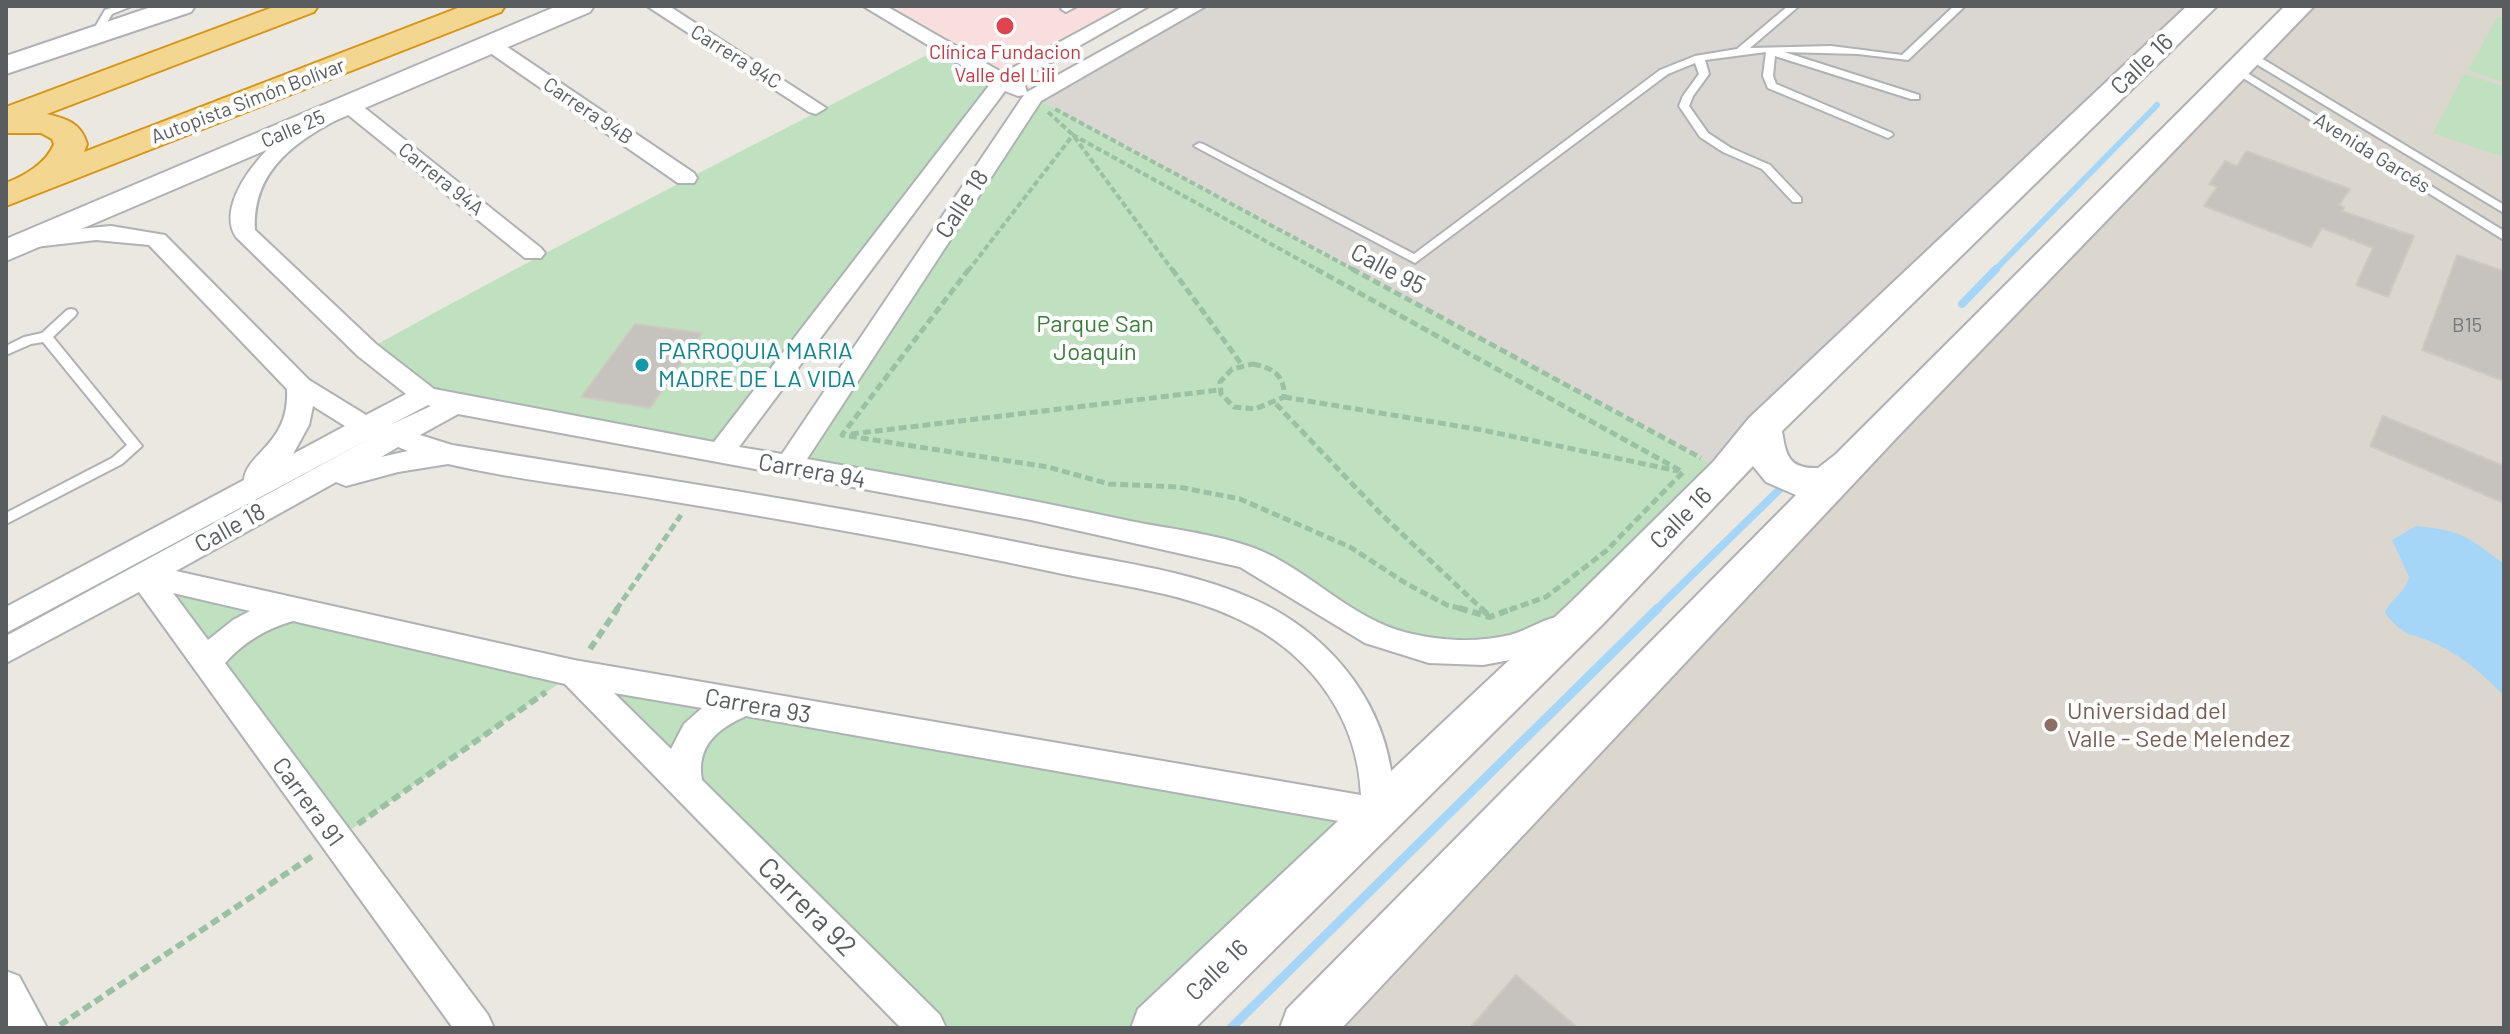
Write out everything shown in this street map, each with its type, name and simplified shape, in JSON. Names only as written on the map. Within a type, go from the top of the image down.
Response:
[{"type":"highway","points":[[6,120],[303,6]]},
{"type":"highway","name":"Autopista Simón Bolívar","points":[[10,194],[490,6]]},
{"type":"highway","points":[[6,120],[51,123],[67,131],[71,137],[69,152],[63,160],[44,177],[10,194]]},
{"type":"street","points":[[6,65],[102,17],[181,6]]},
{"type":"street","name":"Calle 25","points":[[16,246],[580,6]]},
{"type":"street","name":"Carrera 94C","points":[[656,6],[816,108]]},
{"type":"street","points":[[872,6],[1033,97]]},
{"type":"street","name":"Calle 18","points":[[720,453],[1002,82],[1140,6]]},
{"type":"street","name":"Calle 18","points":[[788,467],[1033,97],[1197,6]]},
{"type":"street","name":"Calle 16","points":[[1157,1028],[1587,613],[1727,472],[1762,428],[2203,6]]},
{"type":"street","points":[[1306,1028],[1890,422],[2300,6]]},
{"type":"street","name":"Carrera 94B","points":[[490,44],[686,178]]},
{"type":"street","name":"Carrera 94A","points":[[349,105],[533,253]]},
{"type":"street","name":"Carrera 94","points":[[349,105],[304,130],[261,168],[243,201],[241,217],[244,232],[367,350],[425,395],[455,404],[1031,510],[1247,557],[1280,574],[1351,622],[1394,643],[1439,653],[1486,654],[1520,646],[1548,635],[1587,613]]},
{"type":"street","name":"Carrera 94","points":[[16,246],[92,231],[135,234],[157,240],[300,386],[366,427],[451,455],[1013,552],[1188,590],[1239,606],[1286,631],[1325,666],[1352,702],[1372,747],[1378,785],[1378,813]]},
{"type":"street","points":[[221,505],[255,479],[281,452],[297,425],[303,405],[300,386]]},
{"type":"street","name":"Calle 18","points":[[6,621],[425,395]]},
{"type":"street","name":"Calle 18","points":[[6,651],[455,404]]},
{"type":"street","points":[[1762,428],[1767,441],[1765,451],[1775,468],[1795,479],[1819,482],[1832,478],[1890,422]]},
{"type":"street","points":[[289,496],[344,476],[398,462],[451,455]]},
{"type":"street","points":[[1013,552],[1029,549],[1042,541],[1048,528],[1043,517],[1031,510]]},
{"type":"street","name":"Carrera 93","points":[[143,575],[574,673],[1378,813]]},
{"type":"street","name":"Carrera 91","points":[[143,575],[475,1028]]},
{"type":"street","points":[[206,664],[220,645],[241,628],[266,616],[291,610]]},
{"type":"street","name":"Carrera 92","points":[[574,673],[927,1028]]},
{"type":"street","points":[[687,786],[682,768],[687,747],[700,727],[743,703]]},
{"type":"street","points":[[6,989],[28,1028]]},
{"type":"lane","points":[[102,17],[127,6]]},
{"type":"lane","points":[[1739,52],[1794,6]]},
{"type":"lane","points":[[1199,146],[1415,259],[1664,72],[1699,58],[1739,52],[1871,50],[1904,58],[1960,6]]},
{"type":"lane","points":[[1771,51],[1915,97]]},
{"type":"lane","points":[[1771,51],[1768,76],[1772,86],[1888,135]]},
{"type":"lane","points":[[1699,58],[1704,74],[1684,106],[1704,135],[1727,150],[1766,167],[1797,200]]},
{"type":"lane","name":"Avenida Garcés","points":[[2246,64],[2504,210]]},
{"type":"lane","name":"Avenida Garcés","points":[[2246,64],[2423,185],[2504,236]]},
{"type":"lane","points":[[2423,185],[2452,178]]},
{"type":"lane","points":[[2447,201],[2469,206],[2481,201],[2480,195]]},
{"type":"lane","points":[[6,351],[28,340],[46,337],[71,313]]},
{"type":"lane","points":[[6,519],[117,461],[135,446],[46,337]]},
{"type":"path","points":[[1033,97],[1073,135],[1242,365]]},
{"type":"path","name":"Calle 95","points":[[1033,97],[1727,472]]},
{"type":"path","points":[[842,435],[1073,135]]},
{"type":"path","points":[[1073,135],[1683,472]]},
{"type":"path","points":[[1242,365],[1265,366],[1275,370],[1286,385],[1284,397],[1266,409],[1241,409],[1230,405],[1219,390],[1224,374],[1242,365]]},
{"type":"path","points":[[842,435],[1219,390]]},
{"type":"path","points":[[1284,397],[1482,430],[1683,472]]},
{"type":"path","points":[[1276,404],[1381,514],[1490,617]]},
{"type":"path","points":[[842,435],[1048,467],[1109,484],[1179,487],[1240,499],[1350,547],[1407,584],[1447,605],[1490,617],[1546,597],[1606,551],[1683,472]]},
{"type":"path","points":[[55,1028],[336,840],[574,673],[694,496]]},
{"type":"shaded area","name":"Clínica Fundacion Valle del Lili","points":[[872,6],[1139,6],[1002,82]]},
{"type":"shaded area","points":[[1197,6],[2203,6],[1727,472],[1033,97]]},
{"type":"shaded area","name":"Universidad del Valle - Sede Melendez","points":[[2300,6],[2504,6],[2504,1028],[1306,1028]]},
{"type":"green space","points":[[2498,16],[2504,18],[2504,82],[2468,70]]},
{"type":"green space","points":[[942,47],[1002,82],[720,453],[455,404],[367,350],[581,234]],"holes":[[[635,324],[701,334],[650,407],[582,397]]]},
{"type":"green space","points":[[2464,74],[2504,86],[2504,157],[2433,133]]},
{"type":"green space","name":"Parque San Joaquín","points":[[1033,97],[1727,472],[1548,635],[1439,653],[1280,574],[788,467]]},
{"type":"green space","points":[[143,575],[291,610],[1378,813],[1157,1028],[927,1028],[574,673],[336,840]]},
{"type":"water","points":[[2416,526],[2464,536],[2504,564],[2504,696],[2465,661],[2438,645],[2404,631],[2385,613],[2409,577],[2392,540]]},
{"type":"building","points":[[2246,151],[2350,189],[2339,205],[2344,207],[2342,211],[2414,236],[2388,297],[2356,285],[2373,248],[2322,228],[2311,247],[2204,206],[2217,187],[2209,184],[2225,161],[2237,166]]},
{"type":"building","points":[[2457,255],[2504,271],[2504,381],[2422,350]]},
{"type":"building","name":"PARROQUIA MARIA MADRE DE LA VIDA","points":[[635,324],[702,333],[650,408],[581,397]]},
{"type":"building","points":[[2383,416],[2504,466],[2504,503],[2370,446]]},
{"type":"building","points":[[1516,975],[1578,1028],[1470,1028]]},
{"type":"waterway","points":[[1994,271],[2157,105]]},
{"type":"waterway","points":[[1962,304],[1996,269]]},
{"type":"waterway","points":[[1656,610],[1780,489]]},
{"type":"waterway","points":[[1231,1028],[1658,608]]},
{"type":"place","name":"Clínica Fundacion Valle del Lili","points":[[1005,26]]},
{"type":"place","name":"PARROQUIA MARIA MADRE DE LA VIDA","points":[[642,365]]},
{"type":"place","name":"Universidad del Valle - Sede Melendez","points":[[2051,725]]}]
